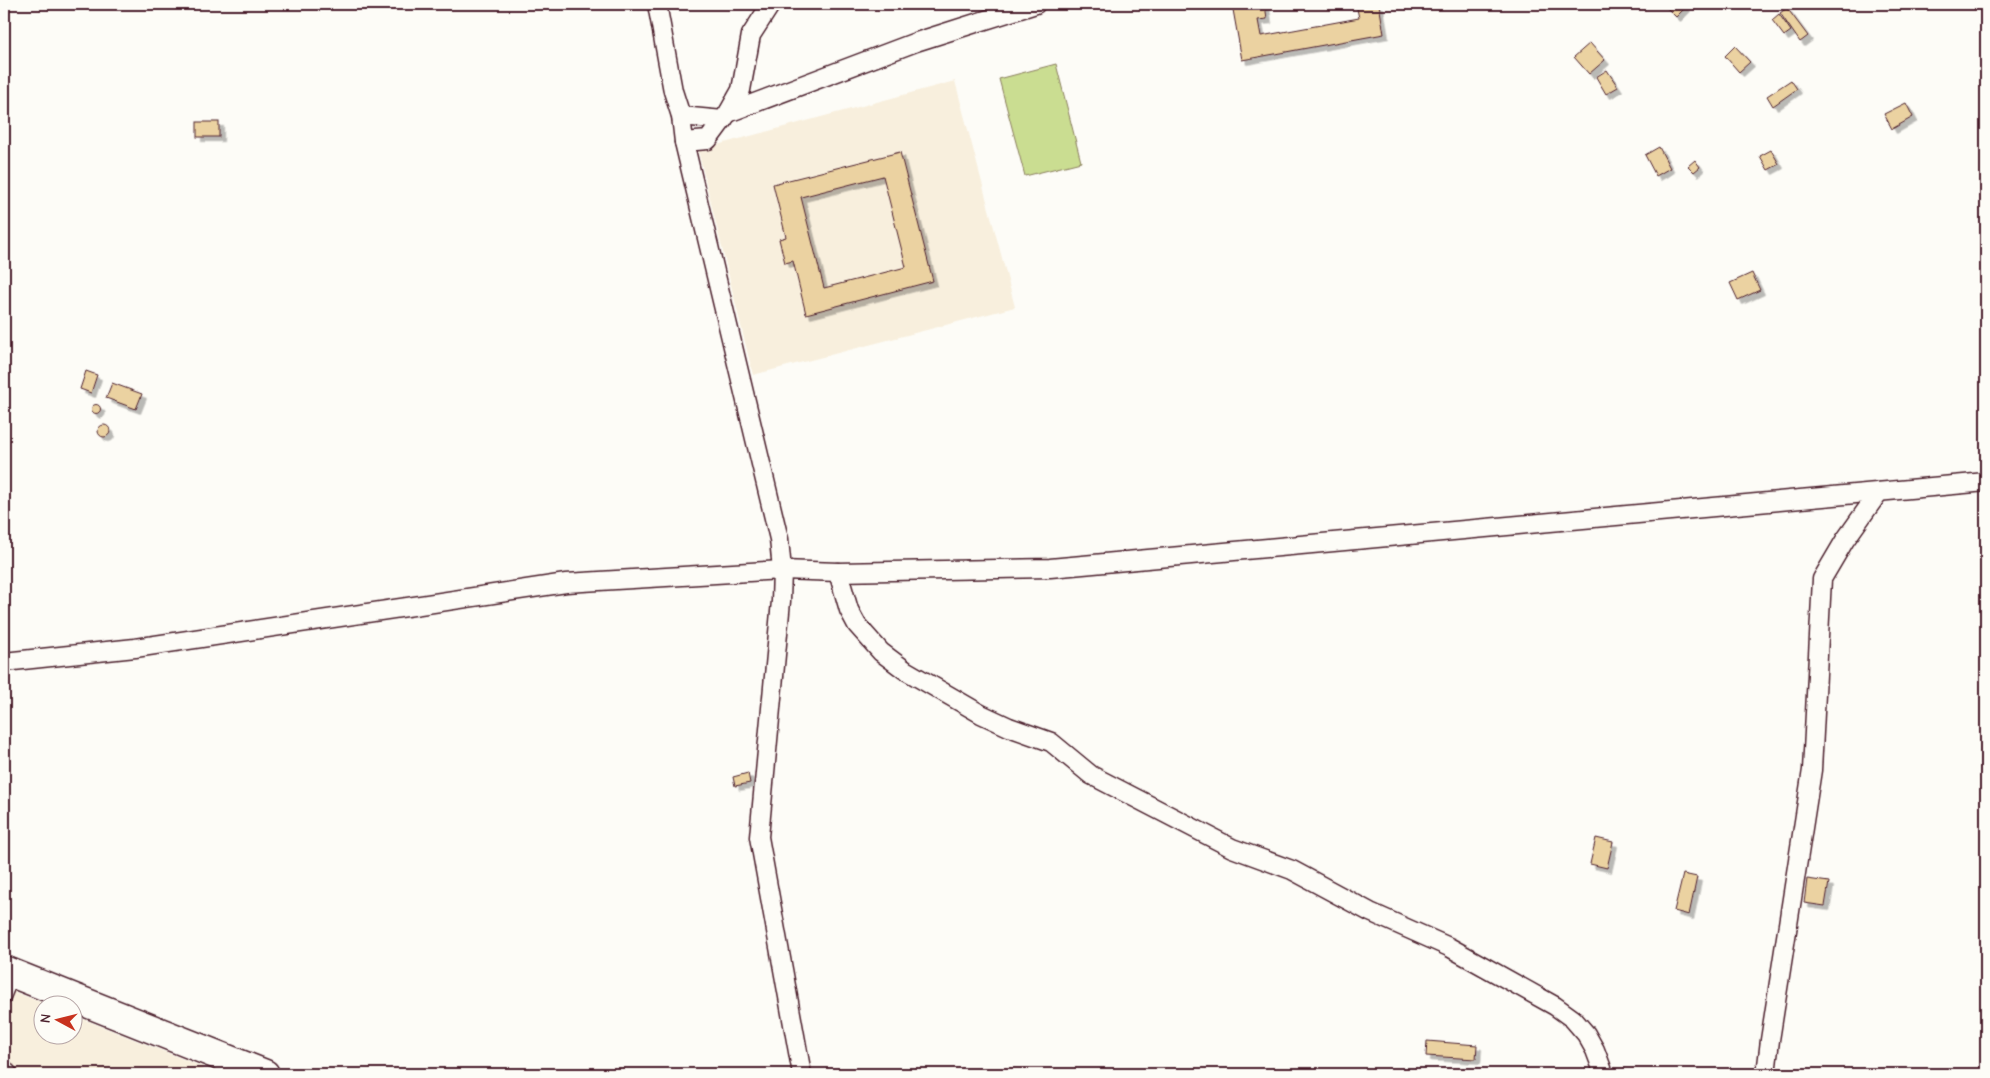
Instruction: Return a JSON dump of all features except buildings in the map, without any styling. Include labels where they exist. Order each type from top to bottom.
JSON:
[{"type":"main road","points":[[9,973],[265,1074]]},
{"type":"street","points":[[657,4],[672,91],[681,116],[684,142],[779,539],[782,570],[781,601],[758,837],[802,1074]]},
{"type":"street","points":[[684,142],[708,140],[726,117],[741,90],[752,35],[771,4]]},
{"type":"street","points":[[681,116],[726,117],[916,42],[1036,4]]},
{"type":"street","points":[[4,662],[135,648],[566,583],[782,570],[838,572],[1050,568],[1986,482]]},
{"type":"street","points":[[1766,1074],[1812,770],[1822,579],[1845,540],[1878,492]]},
{"type":"street","points":[[838,572],[849,610],[857,625],[881,652],[905,670],[995,720],[1051,742],[1091,775],[1232,848],[1292,870],[1370,912],[1449,946],[1508,979],[1573,1019],[1586,1034],[1595,1050],[1604,1074]]},
{"type":"lane","points":[[4,1001],[9,973]]},
{"type":"lane","points":[[4,1063],[14,1074]]},
{"type":"shaded area","points":[[955,81],[1015,307],[753,375],[698,150]]},
{"type":"shaded area","points":[[4,988],[32,999],[32,1046],[82,1046],[82,1019],[203,1067],[200,1074],[4,1074]]},
{"type":"green space","points":[[1056,64],[1081,162],[1025,176],[999,79]]}]
